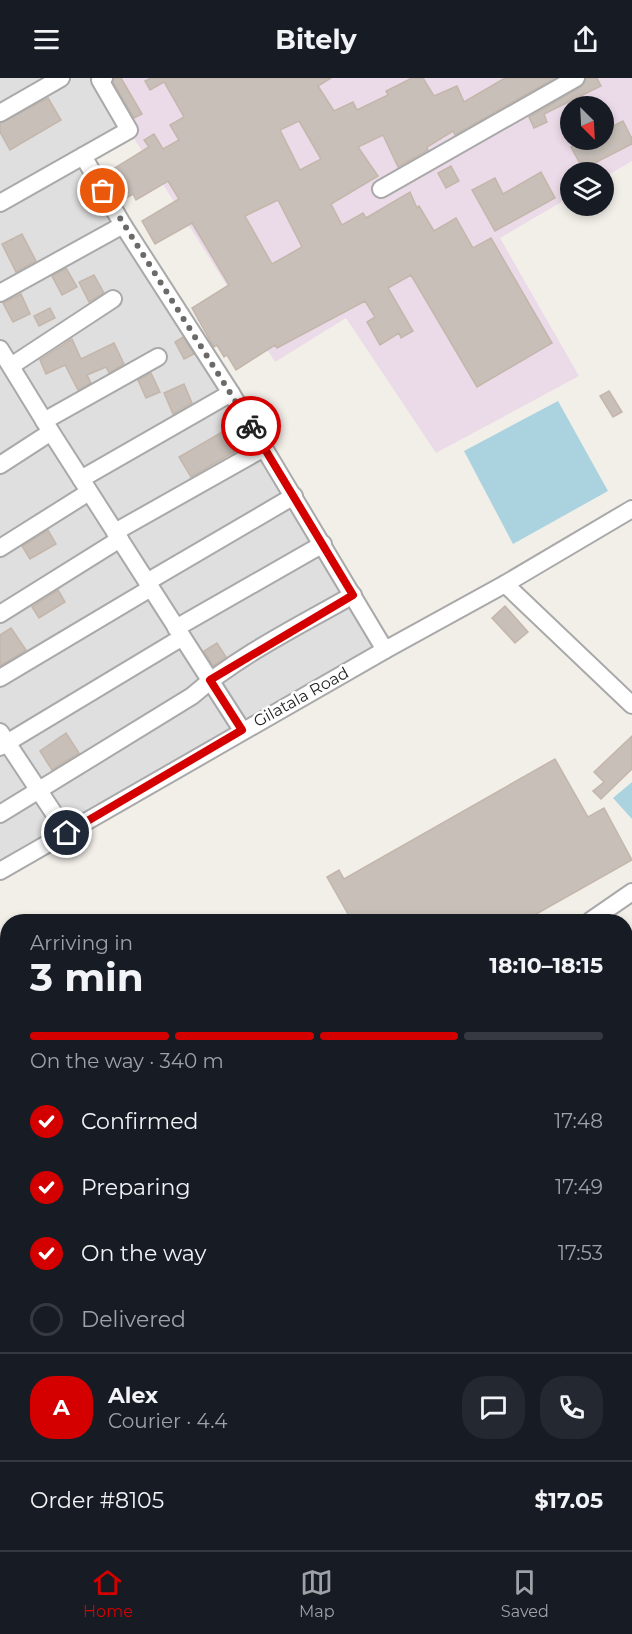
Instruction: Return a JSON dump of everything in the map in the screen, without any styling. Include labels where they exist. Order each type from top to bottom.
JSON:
[{"type":"street","points":[[0,113],[61,78]]},
{"type":"street","points":[[381,189],[576,78]]},
{"type":"street","points":[[0,203],[129,130],[101,79]]},
{"type":"street","points":[[83,156],[123,225],[294,496],[385,650]]},
{"type":"street","points":[[0,293],[123,225]]},
{"type":"street","points":[[10,366],[113,299]]},
{"type":"street","points":[[0,349],[242,730]]},
{"type":"street","points":[[0,465],[48,427],[158,357]]},
{"type":"street","points":[[0,548],[85,485],[231,393]]},
{"type":"street","points":[[0,614],[118,536],[264,448]]},
{"type":"street","points":[[0,678],[294,496]]},
{"type":"street","name":"Gilatala Road","points":[[0,871],[242,730],[505,584],[632,509]]},
{"type":"street","points":[[67,833],[2,741],[323,544]]},
{"type":"street","points":[[505,584],[632,705]]},
{"type":"street","points":[[0,814],[192,696],[210,680],[353,595]]},
{"type":"street","points":[[600,914],[632,892]]},
{"type":"shaded area","points":[[0,78],[96,78],[129,130],[83,156],[385,650],[0,871]]},
{"type":"shaded area","points":[[96,78],[632,78],[632,161],[614,172],[614,162],[560,162],[560,203],[500,238],[579,376],[436,453],[346,318],[275,362]]},
{"type":"water","points":[[558,401],[608,491],[513,544],[464,451]]},
{"type":"water","points":[[632,782],[632,819],[613,798]]},
{"type":"building","points":[[114,78],[121,78],[142,114],[134,118],[113,82]]},
{"type":"building","points":[[151,78],[331,78],[318,86],[334,111],[353,102],[357,110],[388,95],[386,91],[412,78],[423,78],[434,96],[457,86],[464,102],[505,78],[555,78],[455,135],[453,131],[427,147],[428,150],[398,167],[383,135],[358,147],[378,176],[331,204],[342,225],[363,213],[366,218],[410,192],[417,208],[419,206],[434,231],[456,218],[473,248],[491,238],[552,343],[477,387],[411,275],[388,288],[413,331],[401,338],[399,333],[380,345],[367,322],[375,317],[365,301],[277,348],[275,345],[236,370],[227,355],[224,357],[217,345],[214,347],[192,308],[229,285],[192,223],[155,244],[142,221],[179,199],[168,181],[136,200],[133,194],[121,201],[105,174],[149,147],[144,140],[154,134],[163,149],[179,140],[170,125],[184,117],[164,82],[150,90],[145,81]],"holes":[[[299,121],[321,159],[300,170],[280,130]],[[278,200],[302,247],[272,264],[245,216]]]},
{"type":"building","points":[[586,78],[597,78],[601,86],[581,96],[565,96],[581,87]]},
{"type":"building","points":[[48,98],[61,120],[10,150],[0,132],[0,123]]},
{"type":"building","points":[[560,99],[560,106],[544,114],[547,122],[534,128],[529,117]]},
{"type":"building","points":[[623,121],[632,139],[632,144],[597,162],[579,162],[573,150],[614,150],[614,126]]},
{"type":"building","points":[[451,166],[459,181],[446,188],[438,173]]},
{"type":"building","points":[[541,172],[555,198],[495,231],[472,190],[495,178],[503,194]]},
{"type":"building","points":[[22,234],[36,261],[16,272],[2,244]]},
{"type":"building","points":[[66,268],[77,287],[62,295],[52,276]]},
{"type":"building","points":[[94,275],[104,293],[89,302],[79,282]]},
{"type":"building","points":[[21,294],[30,314],[13,322],[3,303]]},
{"type":"building","points":[[50,308],[55,318],[39,326],[34,316]]},
{"type":"building","points":[[183,337],[194,354],[184,359],[175,342]]},
{"type":"building","points":[[72,339],[81,359],[114,343],[124,364],[109,373],[106,367],[87,375],[91,383],[78,390],[65,365],[46,374],[40,360]]},
{"type":"building","points":[[151,373],[160,392],[146,398],[138,380]]},
{"type":"building","points":[[184,384],[192,403],[173,414],[164,393]]},
{"type":"building","points":[[609,391],[622,412],[613,417],[600,396]]},
{"type":"building","points":[[229,428],[241,448],[191,477],[179,457]]},
{"type":"building","points":[[48,530],[56,544],[30,559],[22,546]]},
{"type":"building","points":[[58,590],[65,602],[39,618],[32,607]]},
{"type":"building","points":[[505,606],[528,632],[515,643],[492,618]]},
{"type":"building","points":[[11,628],[26,650],[0,666],[0,635]]},
{"type":"building","points":[[217,643],[226,657],[213,666],[204,651]]},
{"type":"building","points":[[66,733],[79,753],[52,770],[40,751]]},
{"type":"building","points":[[632,736],[632,769],[601,799],[593,791],[604,782],[594,772]]},
{"type":"building","points":[[555,759],[588,817],[604,808],[632,860],[536,914],[348,914],[327,877],[339,870],[344,879]]},
{"type":"way so far","points":[[103,191],[251,426]]},
{"type":"route","points":[[67,833],[242,730],[210,680],[353,595],[251,426]]}]
